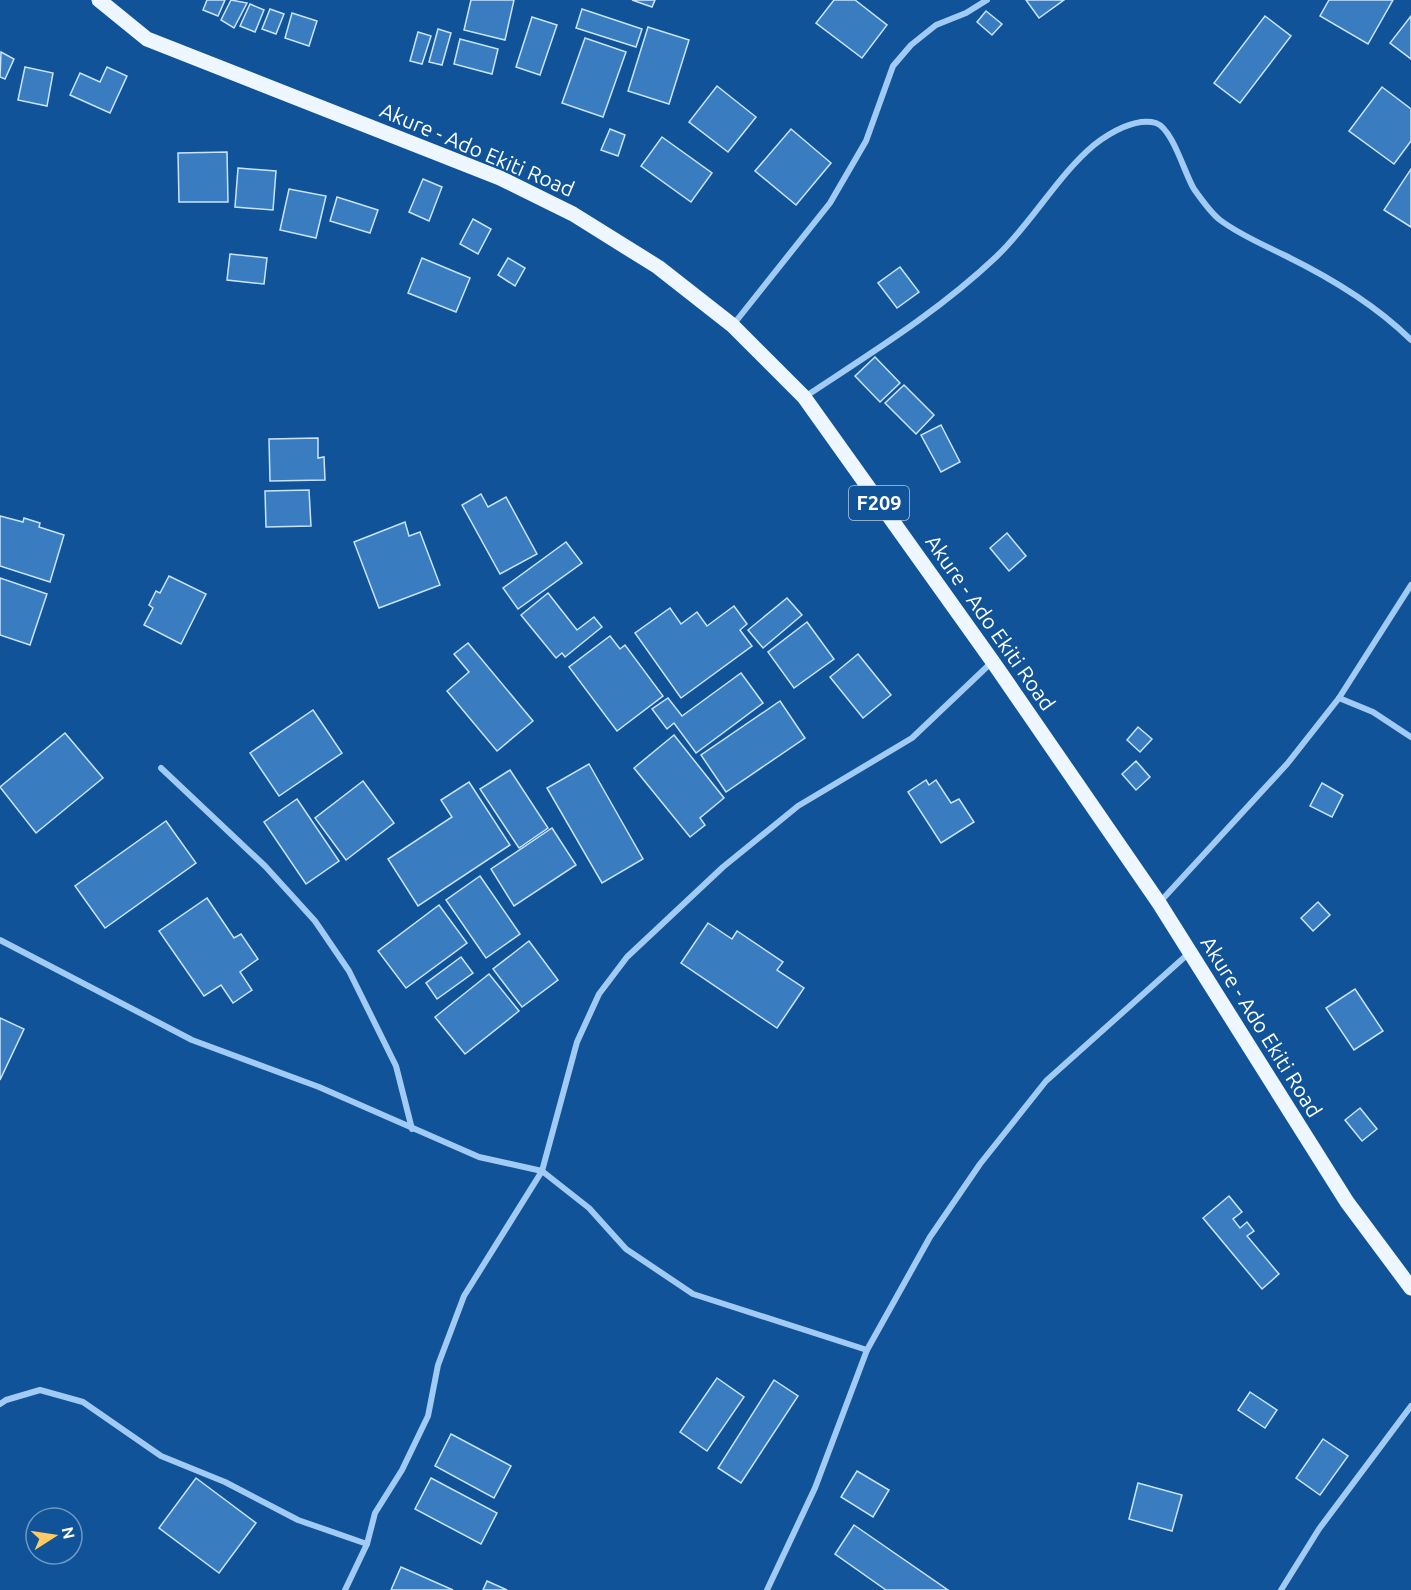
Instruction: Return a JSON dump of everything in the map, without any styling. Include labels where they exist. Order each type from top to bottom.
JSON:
[{"type":"main road","name":"Akure - Ado Ekiti Road","points":[[99,0],[147,39],[500,178],[573,214],[658,267],[732,326],[804,397],[993,662],[1159,903],[1347,1202],[1411,1288]]},
{"type":"street","points":[[732,326],[830,202],[866,141],[893,66],[911,45],[936,25],[966,14],[987,0]]},
{"type":"street","points":[[804,397],[927,316],[995,258],[1025,228],[1093,146],[1116,130],[1137,123],[1155,123],[1162,126],[1179,154],[1194,188],[1218,219],[1248,239],[1285,255],[1387,316],[1411,340]]},
{"type":"street","points":[[1159,903],[1287,764],[1339,698],[1411,585]]},
{"type":"street","points":[[345,1590],[367,1544],[375,1513],[402,1470],[428,1416],[438,1365],[464,1296],[542,1171],[577,1042],[599,994],[627,957],[723,867],[789,814],[912,738],[993,662]]},
{"type":"street","points":[[1339,698],[1373,712],[1411,737]]},
{"type":"street","points":[[161,768],[266,866],[315,921],[349,971],[396,1066],[412,1129]]},
{"type":"street","points":[[0,940],[192,1040],[319,1087],[479,1157],[542,1171],[590,1208],[626,1250],[693,1294],[867,1350]]},
{"type":"street","points":[[767,1590],[815,1488],[867,1350],[930,1237],[980,1164],[1046,1081],[1189,953]]},
{"type":"street","points":[[0,1404],[40,1390],[83,1402],[161,1456],[225,1482],[298,1520],[367,1544]]},
{"type":"street","points":[[1281,1590],[1319,1529],[1411,1406]]},
{"type":"building","points":[[207,0],[225,0],[218,16],[203,10]]},
{"type":"building","points":[[231,0],[247,3],[234,28],[221,20]]},
{"type":"building","points":[[471,0],[514,0],[505,40],[464,30]]},
{"type":"building","points":[[632,0],[655,0],[652,7]]},
{"type":"building","points":[[834,0],[855,0],[887,25],[862,58],[816,23]]},
{"type":"building","points":[[1026,0],[1064,0],[1039,18]]},
{"type":"building","points":[[1329,0],[1393,0],[1368,44],[1320,16]]},
{"type":"building","points":[[250,4],[264,10],[255,32],[240,26]]},
{"type":"building","points":[[270,9],[284,14],[276,34],[262,29]]},
{"type":"building","points":[[582,9],[642,29],[636,47],[576,28]]},
{"type":"building","points":[[986,11],[1002,24],[992,35],[977,22]]},
{"type":"building","points":[[292,13],[317,21],[309,46],[285,38]]},
{"type":"building","points":[[1265,16],[1291,36],[1240,103],[1214,83]]},
{"type":"building","points":[[1411,16],[1411,59],[1390,43]]},
{"type":"building","points":[[532,17],[557,25],[540,75],[516,67]]},
{"type":"building","points":[[648,27],[689,40],[669,104],[628,91]]},
{"type":"building","points":[[438,29],[451,33],[442,65],[429,62]]},
{"type":"building","points":[[418,32],[431,36],[422,64],[410,61]]},
{"type":"building","points":[[585,38],[626,52],[603,117],[562,103]]},
{"type":"building","points":[[460,39],[498,49],[492,74],[454,64]]},
{"type":"building","points":[[1,52],[14,59],[5,79],[0,77]]},
{"type":"building","points":[[25,67],[53,73],[47,106],[18,100]]},
{"type":"building","points":[[107,67],[127,76],[110,113],[70,95],[80,73],[100,82]]},
{"type":"building","points":[[717,86],[756,117],[728,152],[689,122]]},
{"type":"building","points":[[1382,87],[1411,109],[1411,141],[1394,164],[1349,131]]},
{"type":"building","points":[[610,129],[625,135],[618,156],[601,150]]},
{"type":"building","points":[[791,129],[831,163],[796,205],[755,171]]},
{"type":"building","points":[[662,137],[712,173],[691,202],[641,166]]},
{"type":"building","points":[[227,152],[228,202],[179,202],[178,153]]},
{"type":"building","points":[[238,168],[276,171],[273,210],[235,207]]},
{"type":"building","points":[[1411,169],[1411,227],[1384,210]]},
{"type":"building","points":[[423,179],[442,187],[429,221],[409,212]]},
{"type":"building","points":[[289,189],[326,196],[316,238],[280,230]]},
{"type":"building","points":[[337,197],[378,210],[370,233],[330,221]]},
{"type":"building","points":[[473,219],[491,229],[478,254],[460,244]]},
{"type":"building","points":[[230,254],[267,258],[264,284],[227,280]]},
{"type":"building","points":[[422,258],[470,278],[456,312],[408,293]]},
{"type":"building","points":[[508,258],[525,268],[515,286],[498,275]]},
{"type":"building","points":[[900,267],[919,292],[897,308],[878,283]]},
{"type":"building","points":[[875,357],[900,383],[880,402],[855,376]]},
{"type":"building","points":[[904,385],[934,415],[916,434],[885,403]]},
{"type":"building","points":[[941,425],[960,462],[941,472],[921,435]]},
{"type":"building","points":[[318,438],[318,458],[324,457],[325,480],[270,481],[269,439]]},
{"type":"building","points":[[309,490],[311,526],[266,527],[265,491]]},
{"type":"building","points":[[481,494],[488,507],[506,497],[537,554],[500,574],[462,505]]},
{"type":"building","points":[[0,516],[23,522],[24,518],[40,523],[39,527],[64,535],[50,582],[0,566]]},
{"type":"building","points":[[405,522],[409,536],[420,532],[440,585],[379,608],[354,542]]},
{"type":"building","points":[[1007,533],[1026,556],[1009,571],[990,548]]},
{"type":"building","points":[[566,542],[582,563],[518,609],[503,588]]},
{"type":"building","points":[[169,576],[206,594],[181,644],[144,625],[153,608],[149,605],[156,591],[160,593]]},
{"type":"building","points":[[0,578],[47,594],[30,645],[0,635]]},
{"type":"building","points":[[548,593],[577,630],[594,617],[602,627],[565,657],[562,653],[556,658],[521,615]]},
{"type":"building","points":[[787,598],[802,615],[763,648],[748,630]]},
{"type":"building","points":[[734,606],[747,624],[740,630],[752,646],[681,698],[635,633],[670,608],[681,624],[697,612],[707,626]]},
{"type":"building","points":[[807,622],[834,659],[794,688],[768,652]]},
{"type":"building","points":[[610,636],[620,649],[625,645],[663,696],[617,731],[569,667]]},
{"type":"building","points":[[468,643],[533,721],[497,751],[447,691],[469,672],[454,654]]},
{"type":"building","points":[[858,654],[891,695],[863,718],[830,677]]},
{"type":"building","points":[[741,673],[763,703],[696,753],[674,723],[667,729],[652,709],[668,698],[682,716]]},
{"type":"building","points":[[780,701],[805,738],[726,792],[701,755]]},
{"type":"building","points":[[313,710],[342,753],[279,796],[250,753]]},
{"type":"building","points":[[1138,727],[1152,739],[1140,752],[1127,740]]},
{"type":"building","points":[[65,733],[103,778],[36,833],[0,787]]},
{"type":"building","points":[[674,735],[724,798],[700,818],[705,825],[690,837],[634,768]]},
{"type":"building","points":[[1136,761],[1150,777],[1136,790],[1122,774]]},
{"type":"building","points":[[589,764],[643,859],[602,883],[547,788]]},
{"type":"building","points":[[510,770],[548,828],[519,848],[480,789]]},
{"type":"building","points":[[926,780],[929,785],[936,780],[951,803],[959,799],[974,822],[941,843],[908,792]]},
{"type":"building","points":[[363,781],[394,823],[346,860],[315,818]]},
{"type":"building","points":[[469,782],[510,845],[418,906],[388,859],[452,817],[441,800]]},
{"type":"building","points":[[1322,783],[1343,795],[1332,817],[1310,806]]},
{"type":"building","points":[[297,799],[339,861],[306,884],[264,822]]},
{"type":"building","points":[[166,821],[196,863],[105,928],[75,886]]},
{"type":"building","points":[[552,828],[576,865],[514,906],[491,869]]},
{"type":"building","points":[[480,876],[520,934],[486,958],[446,900]]},
{"type":"building","points":[[207,898],[234,938],[241,934],[258,959],[240,972],[252,990],[233,1003],[221,985],[204,996],[159,931]]},
{"type":"building","points":[[1318,902],[1330,915],[1313,931],[1301,918]]},
{"type":"building","points":[[439,905],[467,943],[406,988],[378,951]]},
{"type":"building","points":[[708,923],[732,939],[737,931],[783,962],[777,970],[804,988],[777,1028],[681,963]]},
{"type":"building","points":[[529,941],[558,980],[522,1007],[493,969]]},
{"type":"building","points":[[461,957],[473,973],[437,999],[426,983]]},
{"type":"building","points":[[489,974],[519,1011],[465,1054],[435,1017]]},
{"type":"building","points":[[1355,989],[1383,1031],[1354,1050],[1326,1008]]},
{"type":"building","points":[[0,1018],[24,1029],[0,1080]]},
{"type":"building","points":[[1360,1108],[1377,1129],[1362,1141],[1345,1120]]},
{"type":"building","points":[[1229,1196],[1242,1212],[1233,1219],[1240,1228],[1247,1222],[1254,1231],[1247,1236],[1279,1274],[1262,1289],[1203,1218]]},
{"type":"building","points":[[717,1378],[744,1397],[707,1451],[680,1432]]},
{"type":"building","points":[[774,1380],[798,1396],[741,1483],[718,1468]]},
{"type":"building","points":[[1250,1392],[1277,1410],[1265,1428],[1238,1410]]},
{"type":"building","points":[[451,1434],[511,1466],[494,1498],[435,1466]]},
{"type":"building","points":[[1323,1439],[1348,1456],[1320,1495],[1296,1478]]},
{"type":"building","points":[[857,1471],[889,1490],[873,1517],[841,1497]]},
{"type":"building","points":[[196,1478],[256,1523],[219,1573],[159,1528]]},
{"type":"building","points":[[431,1478],[497,1513],[481,1544],[415,1509]]},
{"type":"building","points":[[1138,1483],[1182,1495],[1172,1531],[1129,1519]]},
{"type":"building","points":[[854,1525],[948,1590],[886,1590],[835,1554]]},
{"type":"building","points":[[401,1567],[453,1590],[391,1590]]},
{"type":"building","points":[[487,1581],[507,1590],[483,1590]]}]
